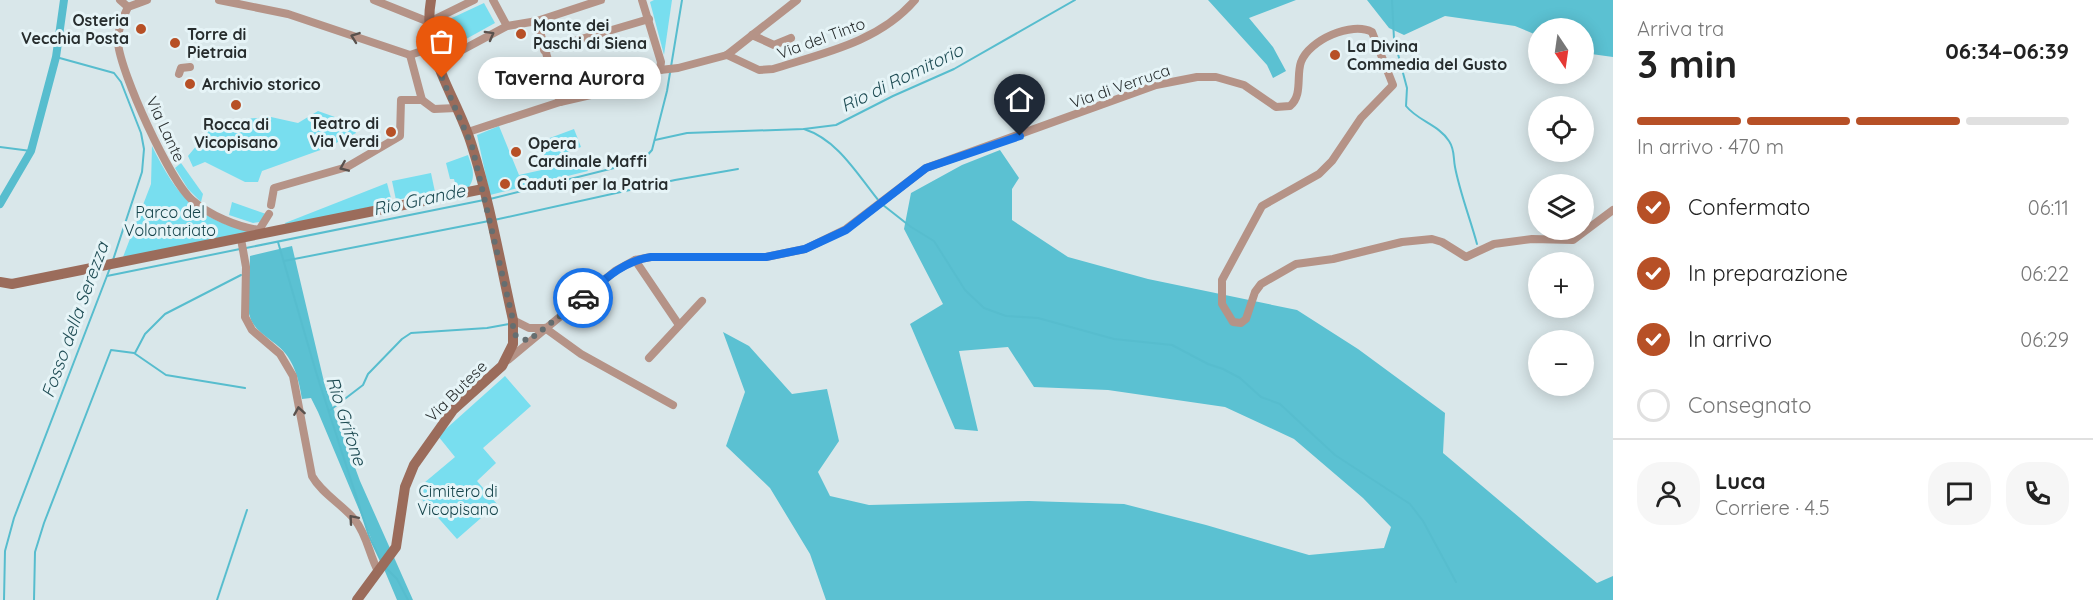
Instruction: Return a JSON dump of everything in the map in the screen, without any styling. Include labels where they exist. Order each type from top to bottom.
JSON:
[{"type":"street","points":[[120,0],[128,8],[147,0]]},
{"type":"street","points":[[219,0],[248,2],[410,55],[431,48]]},
{"type":"street","points":[[374,0],[429,22],[474,0]]},
{"type":"street","name":"Via Butese","points":[[357,600],[398,544],[405,487],[417,459],[453,410],[502,366],[510,354],[513,334],[513,320],[468,132],[436,64],[431,48],[429,22],[431,0]]},
{"type":"street","points":[[493,0],[507,26]]},
{"type":"street","points":[[436,64],[507,26],[537,21],[601,0]]},
{"type":"street","points":[[642,0],[662,69]]},
{"type":"street","points":[[468,132],[560,102],[608,91],[662,69],[676,69],[727,55],[797,0]]},
{"type":"street","name":"Via del Tinto","points":[[727,55],[759,70],[773,69],[869,37],[903,14],[915,0]]},
{"type":"street","name":"Via Lante","points":[[128,8],[118,42],[123,64],[171,172],[185,193],[204,209],[260,233]]},
{"type":"street","points":[[544,50],[649,19]]},
{"type":"street","points":[[537,21],[560,102]]},
{"type":"street","name":"Via di Verruca","points":[[502,366],[528,341],[615,271],[635,260],[662,257],[766,257],[795,252],[838,234],[926,168],[1020,136],[1138,91],[1176,80],[1197,77],[1226,79],[1244,86],[1276,107],[1290,105],[1296,97],[1300,63],[1304,56],[1338,32],[1359,27],[1372,32],[1393,85],[1361,118],[1332,161],[1319,174],[1262,207],[1222,280],[1222,304],[1233,322],[1242,323],[1246,319],[1256,292],[1262,284],[1296,264],[1420,240],[1442,242],[1466,257],[1494,244],[1532,239],[1573,240],[1613,210]]},
{"type":"street","points":[[752,35],[774,45],[791,38]]},
{"type":"street","points":[[410,55],[422,100]]},
{"type":"street","points":[[179,74],[181,68],[190,67]]},
{"type":"street","points":[[271,205],[274,188],[347,167],[400,136],[401,100],[422,100],[434,109],[456,108]]},
{"type":"street","points":[[0,282],[12,284],[126,261],[242,243],[260,233],[487,207]]},
{"type":"street","points":[[260,233],[268,214]]},
{"type":"street","points":[[242,243],[245,257],[245,317],[252,330],[280,354],[293,376],[312,476],[320,488],[359,525],[378,571]]},
{"type":"street","points":[[635,260],[679,325]]},
{"type":"street","points":[[649,358],[702,301]]},
{"type":"street","points":[[513,320],[529,328]]},
{"type":"street","points":[[513,334],[529,328],[545,328],[581,354],[673,405]]},
{"type":"street","points":[[513,334],[528,341]]},
{"type":"green space","points":[[672,0],[664,55],[650,2]]},
{"type":"green space","points":[[484,3],[495,23],[448,49],[439,24]]},
{"type":"green space","points":[[318,111],[349,122],[356,133],[326,148],[262,171],[258,182],[245,182],[205,162],[193,167],[188,156],[217,121],[271,117],[298,123]]},
{"type":"green space","points":[[499,126],[519,175],[582,161],[588,171],[490,195],[477,135]]},
{"type":"green space","points":[[574,129],[581,147],[546,160],[539,142]]},
{"type":"green space","name":"Parco del Volontariato","points":[[152,146],[170,179],[191,204],[218,221],[255,233],[123,257],[151,184]]},
{"type":"green space","points":[[468,155],[473,172],[471,184],[468,188],[457,191],[454,179],[450,179],[446,163]]},
{"type":"green space","points":[[181,163],[203,194],[201,202],[188,189],[175,168]]},
{"type":"green space","points":[[431,173],[435,192],[396,200],[392,181]]},
{"type":"green space","points":[[387,183],[392,202],[286,226],[285,223]]},
{"type":"green space","points":[[232,202],[266,214],[260,222],[253,223],[229,215]]},
{"type":"green space","name":"Cimitero di Vicopisano","points":[[505,376],[531,406],[483,448],[496,463],[477,481],[497,504],[457,539],[417,494],[418,488],[455,457],[438,436]]},
{"type":"shaded area","points":[[1208,0],[1296,0],[1249,18],[1273,47],[1286,71],[1273,78],[1267,65]]},
{"type":"shaded area","points":[[1367,0],[1613,0],[1613,57],[1594,54],[1594,18],[1528,18],[1528,31],[1515,26],[1445,16],[1404,35],[1389,28]]},
{"type":"shaded area","points":[[1000,150],[1019,178],[1012,189],[1012,220],[1068,257],[1148,279],[1297,310],[1358,349],[1445,413],[1443,453],[1597,583],[1613,576],[1613,600],[826,600],[810,554],[770,488],[726,446],[745,392],[723,332],[749,346],[792,394],[827,389],[839,441],[818,472],[830,496],[869,505],[1029,501],[1124,504],[1309,555],[1384,548],[1391,527],[1363,498],[1294,439],[1225,407],[1108,390],[1034,387],[1008,347],[959,351],[978,431],[955,429],[910,324],[943,304],[904,229],[911,193],[962,165]]},
{"type":"shaded area","points":[[292,246],[325,386],[360,481],[413,600],[397,600],[318,412],[311,398],[302,399],[292,363],[284,351],[260,331],[251,320],[248,297],[250,256]]},
{"type":"waterway","points":[[0,204],[31,151],[56,57],[64,0]]},
{"type":"waterway","name":"Rio Grande","points":[[490,199],[644,159],[652,150],[667,91],[682,0]]},
{"type":"waterway","name":"Rio di Romitorio","points":[[655,140],[687,133],[804,129],[836,125],[954,69],[1075,0]]},
{"type":"waterway","points":[[1392,0],[1394,39],[1407,88],[1406,106],[1416,116],[1440,131],[1451,144],[1455,167],[1477,244]]},
{"type":"waterway","name":"Fosso della Serezza","points":[[56,57],[114,73],[121,82],[141,133],[144,149],[142,172],[113,260]]},
{"type":"waterway","points":[[804,129],[816,134],[837,149],[879,201]]},
{"type":"waterway","points":[[0,147],[31,151]]},
{"type":"waterway","points":[[494,220],[675,180],[738,169]]},
{"type":"waterway","name":"Rio Grande","points":[[246,248],[484,200]]},
{"type":"waterway","points":[[883,205],[911,227],[934,241],[965,290],[984,308],[1006,316],[1038,318],[1114,339],[1172,345],[1240,378],[1261,397],[1280,404],[1335,455],[1410,504],[1423,521],[1456,582]]},
{"type":"waterway","points":[[284,261],[489,221]]},
{"type":"waterway","name":"Rio Grifone","points":[[278,242],[316,372],[369,536],[381,561]]},
{"type":"waterway","name":"Rio Grande","points":[[107,276],[240,249]]},
{"type":"waterway","name":"Fosso della Serezza","points":[[4,600],[5,551],[14,518],[110,268]]},
{"type":"waterway","points":[[135,353],[145,334],[165,314],[241,275]]},
{"type":"waterway","points":[[329,411],[363,385],[368,374],[402,339],[411,333],[487,328],[509,324]]},
{"type":"waterway","points":[[34,600],[35,552],[111,350],[134,353],[166,375],[245,388]]},
{"type":"waterway","points":[[217,600],[247,510]]},
{"type":"waterway","name":"Rio Grifone","points":[[386,568],[397,579],[408,600]]},
{"type":"way so far","points":[[442,78],[464,122],[475,155],[513,320],[513,334],[519,339],[528,341],[583,298]]},
{"type":"place","name":"Osteria Vecchia Posta","points":[[141,29]]},
{"type":"place","name":"Monte dei Paschi di Siena","points":[[521,34]]},
{"type":"place","name":"Torre di Pietraia","points":[[175,43]]},
{"type":"place","name":"La Divina Commedia del Gusto","points":[[1335,55]]},
{"type":"place","name":"Taverna Aurora","points":[[442,78]]},
{"type":"place","name":"Archivio storico","points":[[190,84]]},
{"type":"place","name":"Rocca di Vicopisano","points":[[236,105]]},
{"type":"place","name":"Teatro di Via Verdi","points":[[391,132]]},
{"type":"place","name":"Opera Cardinale Maffi","points":[[516,152]]},
{"type":"place","name":"Caduti per la Patria","points":[[505,184]]},
{"type":"route","points":[[583,298],[615,271],[635,260],[651,257],[766,257],[805,249],[846,230],[926,168],[1020,136]]}]
